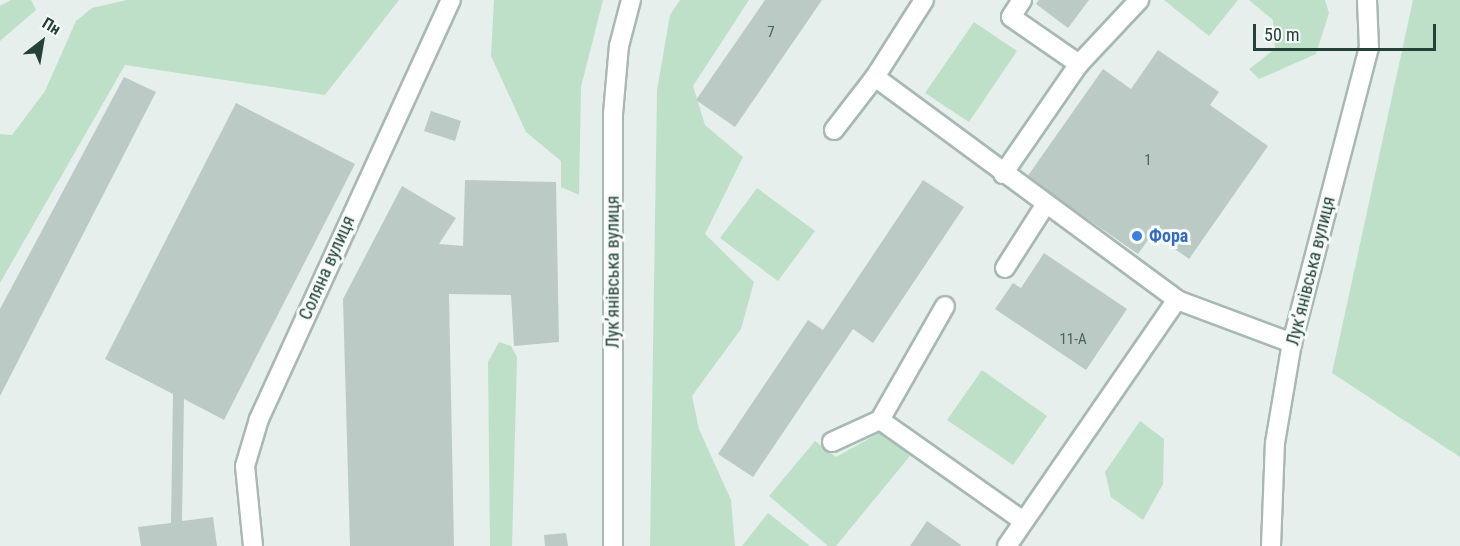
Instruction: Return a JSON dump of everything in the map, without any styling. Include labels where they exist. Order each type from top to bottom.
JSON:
[{"type":"street","name":"Соляна вулиця","points":[[253,546],[245,466],[259,419],[451,0]]},
{"type":"street","name":"Лукʼянівська вулиця","points":[[613,546],[613,114],[619,46],[632,0]]},
{"type":"street","points":[[834,130],[875,77],[924,0]]},
{"type":"street","points":[[1022,0],[1011,17],[1078,64]]},
{"type":"street","points":[[1004,174],[1078,64],[1139,0]]},
{"type":"street","name":"Лукʼянівська вулиця","points":[[1271,546],[1275,443],[1292,343],[1369,48],[1367,0]]},
{"type":"street","points":[[875,77],[1177,300],[1292,343]]},
{"type":"street","points":[[1005,268],[1046,204]]},
{"type":"street","points":[[1006,546],[1177,300]]},
{"type":"street","points":[[832,442],[880,420],[945,306]]},
{"type":"street","points":[[880,420],[1023,521]]},
{"type":"green space","points":[[11,0],[31,0],[36,10],[0,41],[0,6]]},
{"type":"green space","points":[[127,0],[399,0],[325,95],[125,65],[0,283],[0,134],[12,135],[45,91],[76,21],[92,8]]},
{"type":"green space","points":[[494,0],[603,0],[581,87],[579,195],[561,187],[561,161],[526,132],[491,56]]},
{"type":"green space","points":[[680,0],[749,0],[693,86],[705,125],[743,157],[705,234],[754,282],[741,329],[692,396],[699,429],[731,500],[735,546],[650,546],[657,90],[670,15]]},
{"type":"green space","points":[[1164,0],[1238,0],[1209,36]]},
{"type":"green space","points":[[1249,0],[1325,0],[1329,13],[1316,54],[1259,79],[1249,69],[1275,49],[1273,20]]},
{"type":"green space","points":[[1413,0],[1460,0],[1460,457],[1332,373]]},
{"type":"green space","points":[[974,22],[1017,51],[969,122],[925,93]]},
{"type":"green space","points":[[757,188],[815,231],[778,281],[720,238]]},
{"type":"green space","points":[[499,342],[511,346],[517,357],[512,546],[490,546],[488,362]]},
{"type":"green space","points":[[982,370],[1047,416],[1013,465],[947,420]]},
{"type":"green space","points":[[1140,421],[1164,439],[1163,484],[1143,520],[1111,497],[1105,472]]},
{"type":"green space","points":[[881,432],[910,456],[836,546],[828,546],[769,496],[815,441],[836,457]]},
{"type":"green space","points":[[768,513],[810,546],[742,546]]},
{"type":"building","points":[[765,0],[822,0],[735,127],[696,100]]},
{"type":"building","points":[[1039,0],[1089,0],[1068,28],[1036,4]]},
{"type":"building","points":[[1158,50],[1219,92],[1210,105],[1268,146],[1189,259],[1153,233],[1138,254],[1027,177],[1103,69],[1131,89]]},
{"type":"building","points":[[124,77],[156,92],[0,396],[0,309]]},
{"type":"building","points":[[236,103],[355,164],[224,420],[184,399],[182,521],[213,517],[217,546],[141,546],[138,527],[171,523],[173,394],[105,359]]},
{"type":"building","points":[[431,111],[461,121],[455,141],[424,131]]},
{"type":"building","points":[[465,180],[556,182],[559,342],[514,346],[511,295],[449,294],[454,546],[350,546],[343,299],[402,186],[456,218],[439,244],[463,246]]},
{"type":"building","points":[[923,180],[964,207],[873,343],[853,329],[753,477],[718,454],[808,320],[823,330]]},
{"type":"building","points":[[1044,253],[1127,309],[1086,370],[995,309],[1013,283],[1021,288]]},
{"type":"building","points":[[927,521],[961,545],[910,546]]},
{"type":"building","points":[[566,533],[568,546],[545,546],[544,535]]},
{"type":"place","name":"Фора","points":[[1137,236]]}]
